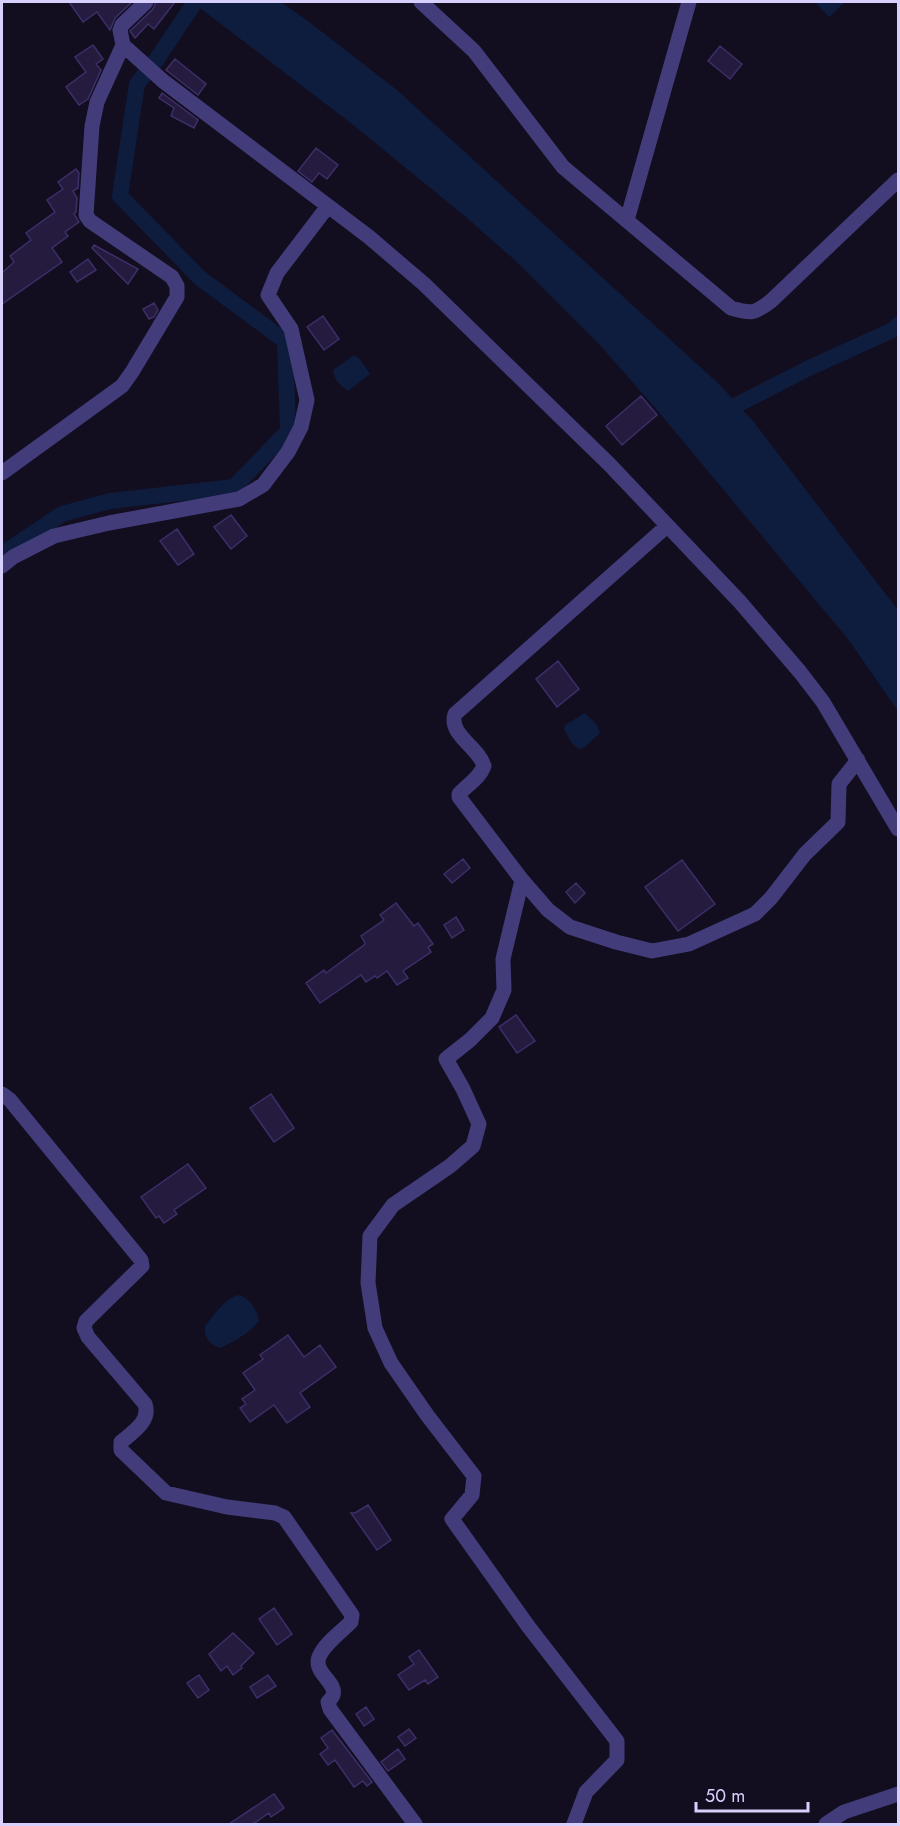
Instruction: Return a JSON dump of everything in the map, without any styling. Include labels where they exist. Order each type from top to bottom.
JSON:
[{"type":"street","points":[[145,2],[122,25],[120,30],[128,50],[163,81],[328,206],[424,284],[609,464],[740,602],[800,672],[822,702],[898,829]]},
{"type":"street","points":[[421,2],[474,51],[563,167],[731,308],[756,312],[771,301],[898,180]]},
{"type":"street","points":[[627,220],[689,2]]},
{"type":"street","points":[[2,473],[122,386],[177,297],[177,286],[172,277],[93,223],[86,215],[94,112],[97,102],[128,50]]},
{"type":"street","points":[[2,566],[13,557],[54,536],[109,523],[239,499],[263,485],[292,444],[301,426],[307,400],[291,329],[268,295],[277,273],[328,206]]},
{"type":"street","points":[[667,526],[455,714],[452,721],[454,728],[478,754],[484,766],[481,775],[462,790],[459,797],[522,880],[548,910],[570,927],[652,951],[689,944],[754,914],[771,898],[805,854],[838,822],[839,784],[858,760]]},
{"type":"street","points":[[522,880],[503,959],[504,990],[492,1018],[446,1059],[464,1089],[479,1124],[473,1146],[450,1166],[393,1206],[370,1236],[368,1283],[375,1328],[391,1363],[474,1476],[472,1495],[452,1519],[528,1626],[617,1741],[617,1760],[586,1792],[574,1824]]},
{"type":"street","points":[[2,1095],[10,1100],[141,1260],[142,1266],[86,1321],[84,1328],[88,1337],[145,1404],[148,1412],[146,1418],[121,1442],[121,1450],[166,1493],[227,1507],[284,1516],[352,1616],[351,1622],[322,1651],[318,1659],[318,1668],[333,1690],[333,1696],[328,1701],[330,1709],[415,1824]]},
{"type":"street","points":[[826,1824],[844,1812],[898,1794]]},
{"type":"water","points":[[192,2],[281,2],[308,21],[397,90],[720,385],[753,421],[898,610],[898,711],[848,639],[599,344],[519,264],[467,218],[352,124]]},
{"type":"water","points":[[815,2],[845,2],[829,17]]},
{"type":"water","points":[[354,355],[360,359],[370,374],[348,391],[338,382],[333,370]]},
{"type":"water","points":[[585,713],[597,725],[600,733],[585,747],[578,749],[564,729],[565,725]]},
{"type":"water","points":[[238,1295],[252,1305],[259,1321],[241,1337],[220,1348],[216,1347],[206,1337],[205,1326],[224,1304]]},
{"type":"building","points":[[69,2],[132,2],[115,18],[110,30],[97,12],[83,22]]},
{"type":"building","points":[[156,2],[175,2],[154,29],[148,24],[135,38],[130,31],[153,9]]},
{"type":"building","points":[[93,45],[103,59],[96,64],[101,70],[88,99],[79,105],[66,87],[86,72],[75,57]]},
{"type":"building","points":[[720,46],[742,64],[730,79],[708,61]]},
{"type":"building","points":[[175,59],[206,84],[198,95],[166,70]]},
{"type":"building","points":[[162,93],[198,120],[194,128],[171,116],[174,108],[159,98]]},
{"type":"building","points":[[316,148],[338,165],[327,179],[319,173],[312,182],[298,171]]},
{"type":"building","points":[[76,169],[79,173],[78,188],[73,191],[77,198],[74,214],[79,222],[65,232],[68,236],[52,248],[62,262],[2,304],[2,273],[14,262],[10,256],[31,240],[26,233],[55,212],[47,200],[63,189],[58,182]]},
{"type":"building","points":[[94,245],[138,269],[128,284],[92,248]]},
{"type":"building","points":[[88,259],[96,270],[77,282],[70,272]]},
{"type":"building","points":[[154,303],[158,310],[154,317],[149,319],[143,309]]},
{"type":"building","points":[[323,316],[339,339],[324,350],[307,327]]},
{"type":"building","points":[[641,396],[657,415],[622,445],[606,426]]},
{"type":"building","points":[[231,515],[247,536],[231,549],[214,527]]},
{"type":"building","points":[[177,529],[194,554],[178,565],[160,541]]},
{"type":"building","points":[[558,661],[579,689],[557,707],[536,679]]},
{"type":"building","points":[[463,859],[470,868],[452,883],[444,874]]},
{"type":"building","points":[[682,860],[715,904],[678,931],[645,887]]},
{"type":"building","points":[[576,883],[585,893],[575,903],[566,892]]},
{"type":"building","points":[[396,903],[414,926],[418,923],[433,944],[428,947],[431,952],[403,971],[408,978],[397,985],[387,971],[366,982],[361,975],[320,1003],[306,983],[324,970],[326,973],[364,945],[361,936],[384,920],[380,915]]},
{"type":"building","points":[[456,917],[464,930],[452,938],[444,925]]},
{"type":"building","points":[[516,1015],[535,1041],[517,1053],[499,1027]]},
{"type":"building","points":[[271,1094],[294,1128],[274,1142],[250,1108]]},
{"type":"building","points":[[188,1164],[206,1188],[174,1210],[177,1214],[164,1223],[159,1216],[156,1218],[141,1197]]},
{"type":"building","points":[[288,1335],[304,1357],[320,1345],[336,1367],[300,1393],[310,1407],[287,1423],[274,1405],[250,1422],[240,1408],[246,1404],[242,1399],[255,1390],[243,1373],[263,1359],[260,1355]]},
{"type":"building","points":[[368,1505],[391,1540],[377,1550],[351,1513]]},
{"type":"building","points":[[274,1608],[292,1634],[277,1645],[259,1619]]},
{"type":"building","points":[[233,1633],[254,1653],[233,1675],[227,1666],[221,1671],[209,1654]]},
{"type":"building","points":[[419,1650],[438,1677],[428,1684],[425,1680],[409,1690],[398,1675],[414,1664],[409,1657]]},
{"type":"building","points":[[199,1675],[209,1690],[198,1698],[187,1683]]},
{"type":"building","points":[[268,1675],[276,1686],[257,1698],[250,1687]]},
{"type":"building","points":[[366,1707],[374,1719],[364,1726],[356,1714]]},
{"type":"building","points":[[409,1729],[416,1738],[405,1746],[398,1737]]},
{"type":"building","points":[[332,1730],[372,1782],[367,1786],[363,1781],[354,1787],[335,1760],[328,1765],[320,1754],[328,1748],[321,1738]]},
{"type":"building","points":[[398,1749],[405,1759],[388,1771],[381,1762]]},
{"type":"building","points":[[274,1794],[284,1808],[271,1817],[269,1813],[253,1824],[229,1824]]},
{"type":"waterway","points":[[2,554],[62,514],[110,501],[234,487],[288,431],[285,341],[200,278],[120,196],[137,84],[157,59],[195,2]]},
{"type":"waterway","points":[[719,414],[809,368],[895,329],[898,325]]}]
